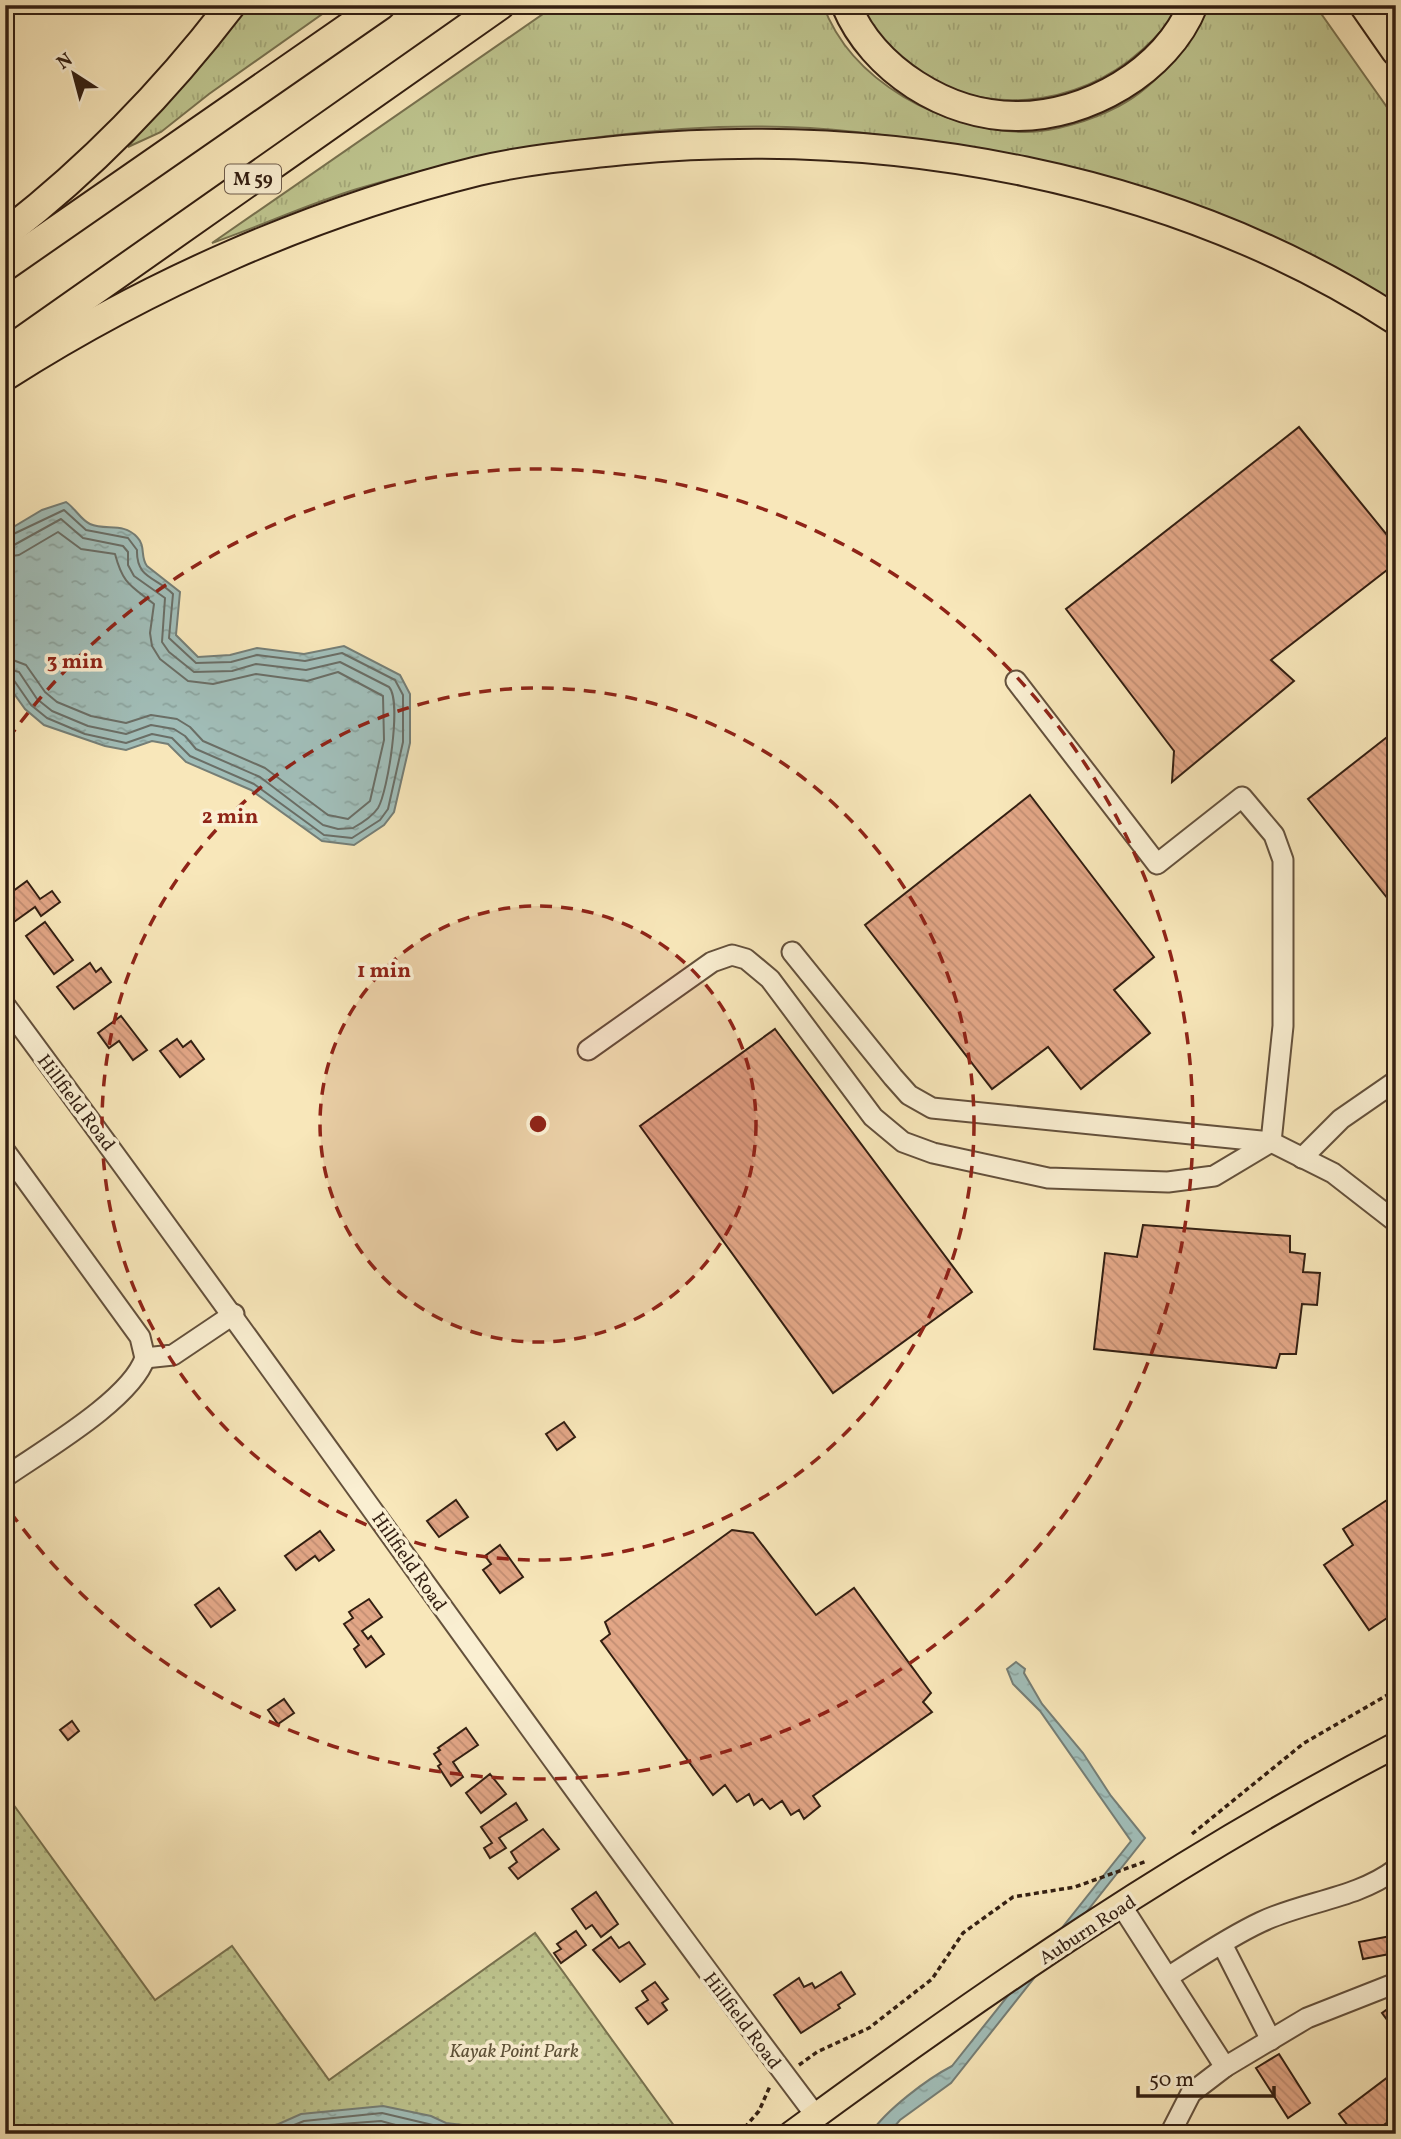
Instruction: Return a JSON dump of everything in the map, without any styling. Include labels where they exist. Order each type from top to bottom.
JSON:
[{"type":"highway","points":[[5,234],[127,126],[204,41],[231,5]]},
{"type":"highway","points":[[5,266],[382,5]]},
{"type":"highway","name":"M 59","points":[[5,353],[500,5]]},
{"type":"highway","points":[[846,5],[878,56],[922,89],[965,108],[1016,116],[1057,112],[1110,92],[1126,82],[1159,56],[1176,36],[1193,5]]},
{"type":"highway","points":[[1364,5],[1396,51]]},
{"type":"highway","points":[[5,376],[81,330],[191,276],[289,231],[389,195],[482,170],[587,153],[702,143],[813,143],[1010,167],[1150,206],[1253,244],[1362,298],[1396,320]]},
{"type":"main road","name":"Auburn Road","points":[[791,2134],[1040,1956],[1215,1847],[1394,1749]]},
{"type":"street","points":[[1016,681],[1157,863],[1242,797],[1274,835],[1283,860],[1283,1026],[1271,1142]]},
{"type":"street","points":[[792,951],[901,1086],[932,1108],[1271,1142],[1333,1173],[1396,1222]]},
{"type":"street","points":[[589,1050],[712,962],[732,955],[747,959],[770,979],[873,1117],[904,1142],[933,1153],[1048,1178],[1168,1182],[1214,1176],[1271,1142]]},
{"type":"street","name":"Hillfield Road","points":[[5,1005],[233,1314],[537,1739],[816,2116]]},
{"type":"street","points":[[1302,1158],[1341,1119],[1396,1081]]},
{"type":"street","points":[[5,1151],[140,1337],[145,1358],[132,1383],[5,1477]]},
{"type":"street","points":[[145,1358],[173,1355],[233,1314]]},
{"type":"street","points":[[1168,1977],[1262,1921],[1331,1900],[1381,1880],[1396,1869]]},
{"type":"street","points":[[1121,1905],[1225,2067]]},
{"type":"street","points":[[1222,1944],[1271,2040]]},
{"type":"street","points":[[1170,2134],[1191,2093],[1225,2067],[1307,2018],[1396,1983]]},
{"type":"path","points":[[1187,1838],[1304,1743],[1396,1690]]},
{"type":"path","points":[[739,2134],[759,2111],[767,2088],[817,2052],[869,2028],[932,1979],[963,1933],[1013,1897],[1075,1886],[1154,1859]]},
{"type":"green space","points":[[245,5],[335,5],[209,94],[161,132],[128,147]]},
{"type":"green space","points":[[556,5],[823,5],[837,33],[855,57],[878,79],[903,97],[961,122],[992,129],[1034,132],[1085,121],[1134,97],[1172,62],[1210,5],[1315,5],[1396,120],[1396,304],[1024,158],[898,137],[795,127],[668,130],[604,136],[476,158],[357,189],[212,243]]},
{"type":"green space","points":[[855,5],[1178,5],[1158,35],[1116,70],[1088,85],[1058,95],[1027,100],[965,94],[934,83],[891,53]]},
{"type":"green space","name":"Kayak Point Park","points":[[5,1793],[155,2000],[232,1946],[329,2080],[535,1933],[680,2134],[5,2134]]},
{"type":"water","points":[[66,502],[90,524],[120,528],[137,537],[147,566],[180,592],[176,635],[198,657],[230,655],[257,648],[304,654],[344,646],[400,675],[410,694],[410,743],[394,812],[384,825],[354,845],[322,841],[251,790],[186,762],[168,744],[152,741],[126,750],[105,746],[44,725],[25,709],[5,681],[5,532],[42,510]]},
{"type":"water","points":[[1016,1662],[1025,1669],[1024,1673],[1042,1704],[1083,1753],[1111,1796],[1145,1838],[951,2083],[900,2120],[888,2134],[870,2134],[886,2115],[908,2096],[952,2066],[1131,1841],[1040,1711],[1013,1684],[1007,1669]]},
{"type":"water","points":[[383,2106],[431,2116],[446,2123],[536,2134],[409,2134],[399,2131],[256,2134],[301,2114]]},
{"type":"building","points":[[1299,427],[1396,546],[1396,563],[1271,660],[1294,681],[1172,782],[1174,751],[1066,609]]},
{"type":"building","points":[[1396,730],[1396,909],[1308,799]]},
{"type":"building","points":[[1030,795],[1154,957],[1114,990],[1150,1033],[1081,1089],[1048,1047],[992,1089],[865,925]]},
{"type":"building","points":[[27,881],[40,899],[52,891],[60,902],[41,916],[35,907],[7,927],[5,897]]},
{"type":"building","points":[[45,922],[73,960],[54,974],[26,936]]},
{"type":"building","points":[[90,963],[96,972],[101,968],[111,982],[74,1009],[57,987]]},
{"type":"building","points":[[121,1016],[147,1050],[133,1060],[119,1041],[109,1048],[98,1033]]},
{"type":"building","points":[[775,1029],[972,1292],[833,1393],[640,1126]]},
{"type":"building","points":[[177,1039],[183,1047],[191,1041],[204,1059],[180,1077],[160,1051]]},
{"type":"building","points":[[1143,1225],[1290,1236],[1290,1252],[1305,1254],[1303,1272],[1320,1273],[1317,1305],[1302,1304],[1296,1354],[1280,1354],[1276,1368],[1094,1349],[1105,1253],[1137,1257]]},
{"type":"building","points":[[564,1422],[575,1437],[557,1450],[546,1434]]},
{"type":"building","points":[[1396,1494],[1396,1612],[1369,1630],[1324,1565],[1353,1545],[1343,1529]]},
{"type":"building","points":[[456,1500],[468,1517],[439,1537],[427,1521]]},
{"type":"building","points":[[732,1530],[753,1533],[816,1615],[854,1588],[931,1693],[923,1702],[932,1712],[813,1796],[820,1806],[804,1819],[799,1810],[791,1815],[782,1801],[770,1809],[762,1799],[754,1805],[749,1794],[737,1802],[725,1785],[713,1795],[601,1641],[610,1634],[605,1622]]},
{"type":"building","points":[[320,1531],[334,1550],[319,1561],[315,1556],[296,1570],[285,1556]]},
{"type":"building","points":[[500,1545],[523,1577],[500,1593],[483,1570],[491,1564],[485,1556]]},
{"type":"building","points":[[219,1588],[235,1610],[211,1627],[195,1605]]},
{"type":"building","points":[[369,1599],[382,1617],[362,1631],[368,1639],[371,1636],[384,1654],[366,1667],[354,1649],[359,1645],[344,1624],[353,1618],[349,1612]]},
{"type":"building","points":[[284,1699],[294,1713],[278,1724],[268,1710]]},
{"type":"building","points":[[72,1721],[79,1731],[68,1740],[60,1730]]},
{"type":"building","points":[[466,1728],[478,1745],[453,1762],[463,1777],[451,1786],[434,1754],[440,1750],[438,1748]]},
{"type":"building","points":[[490,1774],[506,1794],[481,1813],[466,1793]]},
{"type":"building","points":[[516,1803],[527,1820],[499,1838],[506,1848],[490,1858],[484,1848],[492,1843],[481,1827]]},
{"type":"building","points":[[543,1829],[559,1849],[518,1879],[509,1868],[517,1862],[511,1852]]},
{"type":"building","points":[[596,1892],[618,1924],[601,1937],[592,1925],[586,1929],[572,1909]]},
{"type":"building","points":[[576,1931],[586,1945],[561,1963],[554,1953],[561,1949],[557,1944]]},
{"type":"building","points":[[1396,1935],[1396,1958],[1395,1953],[1363,1959],[1359,1942]]},
{"type":"building","points":[[611,1937],[619,1948],[629,1942],[645,1964],[620,1982],[593,1950]]},
{"type":"building","points":[[841,1972],[855,1994],[838,2005],[840,2008],[801,2033],[774,1995],[799,1978],[804,1987],[812,1983],[815,1988]]},
{"type":"building","points":[[655,1982],[668,1999],[662,2003],[667,2010],[648,2024],[636,2008],[648,2000],[642,1991]]},
{"type":"building","points":[[1396,2003],[1396,2032],[1382,2013]]},
{"type":"building","points":[[1279,2054],[1310,2103],[1288,2118],[1256,2068]]},
{"type":"building","points":[[1392,2074],[1396,2079],[1396,2123],[1393,2118],[1372,2134],[1354,2134],[1339,2114]]}]
